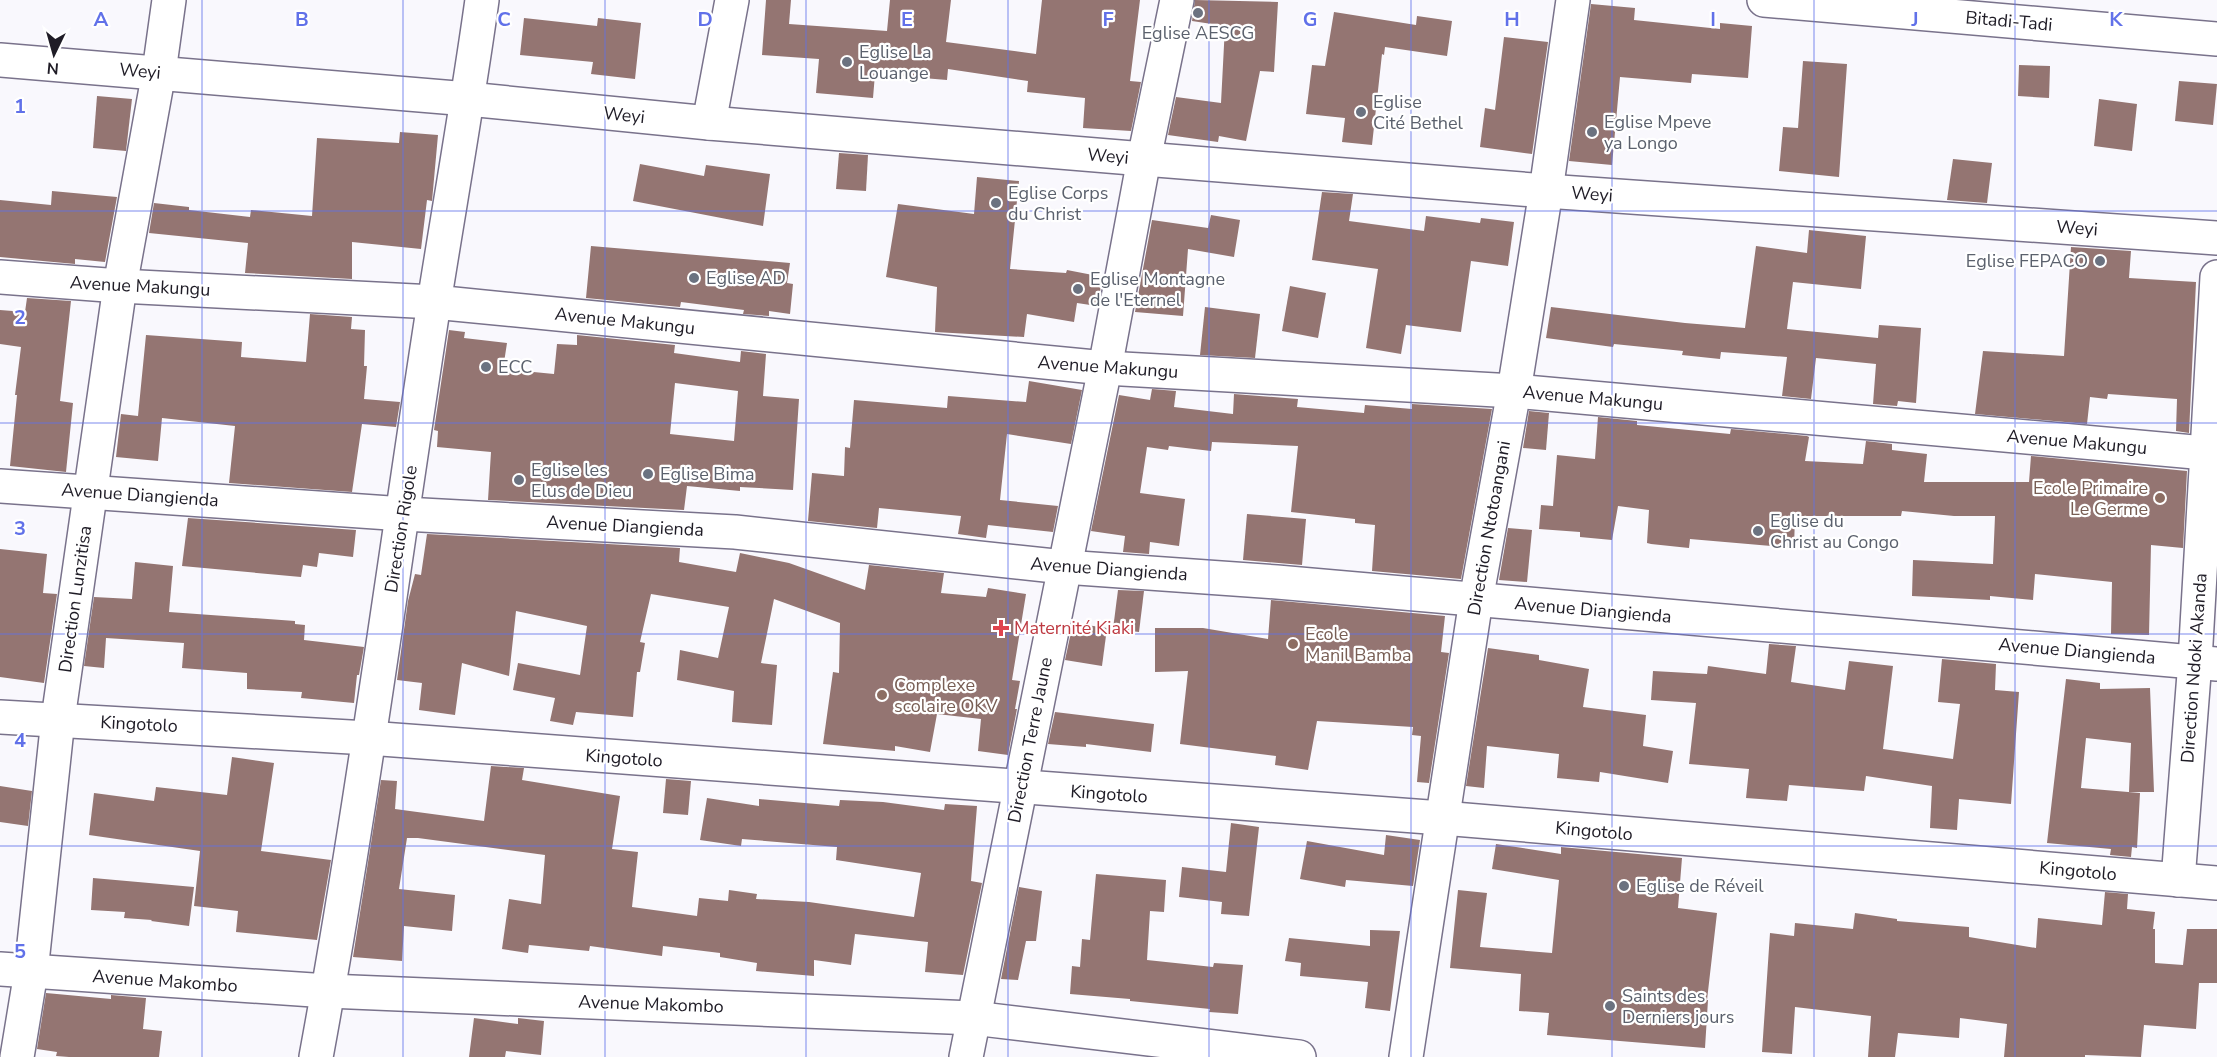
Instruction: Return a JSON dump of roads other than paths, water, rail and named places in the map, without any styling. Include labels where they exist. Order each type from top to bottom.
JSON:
[{"type":"street","name":"Direction Lunzitisa","points":[[17,1057],[16,970],[58,719],[120,286],[159,72],[169,0]]},
{"type":"street","name":"Direction Rigole","points":[[316,1057],[404,514],[434,302],[482,0]]},
{"type":"street","points":[[709,123],[732,0]]},
{"type":"street","name":"Direction Terre Jaune","points":[[966,1057],[1177,0]]},
{"type":"street","name":"Direction Ntotoangani","points":[[1406,1057],[1476,600],[1514,391],[1546,191],[1573,0]]},
{"type":"street","name":"Bitadi-Tadi","points":[[1764,0],[2217,39]]},
{"type":"street","name":"Weyi","points":[[0,60],[1144,159],[1546,191],[2217,238]]},
{"type":"street","name":"Direction Ndoki Akanda","points":[[2178,880],[2206,663],[2217,277]]},
{"type":"street","name":"Avenue Makungu","points":[[0,278],[434,302],[1105,368],[1514,391],[2212,454]]},
{"type":"street","name":"Avenue Diangienda","points":[[0,486],[404,514],[735,532],[1064,567],[1277,582],[2206,663]]},
{"type":"street","name":"Kingotolo","points":[[0,717],[368,738],[1442,818],[2217,883]]},
{"type":"street","name":"Avenue Makombo","points":[[16,970],[328,991],[973,1018],[1299,1057]]},
{"type":"place","name":"Eglise AESCG","points":[[1198,13]]},
{"type":"place","name":"Eglise La Louange","points":[[847,62]]},
{"type":"place","name":"Eglise Cité Bethel","points":[[1361,112]]},
{"type":"place","name":"Eglise Mpeve ya Longo","points":[[1592,132]]},
{"type":"place","name":"Eglise Corps du Christ","points":[[996,203]]},
{"type":"place","name":"Eglise FEPACO","points":[[2100,261]]},
{"type":"place","name":"Eglise AD","points":[[694,278]]},
{"type":"place","name":"Eglise Montagne de l'Eternel","points":[[1078,289]]},
{"type":"place","name":"ECC","points":[[486,367]]},
{"type":"place","name":"Eglise Bima","points":[[648,474]]},
{"type":"place","name":"Eglise les Elus de Dieu","points":[[519,480]]},
{"type":"place","name":"Ecole Primaire Le Germe","points":[[2160,498]]},
{"type":"place","name":"Eglise du Christ au Congo","points":[[1758,531]]},
{"type":"place","name":"Maternité Kiaki","points":[[1001,628]]},
{"type":"place","name":"Ecole Manil Bamba","points":[[1293,644]]},
{"type":"place","name":"Complexe scolaire OKV","points":[[882,695]]},
{"type":"place","name":"Eglise de Réveil","points":[[1624,886]]},
{"type":"place","name":"Saints des Derniers jours","points":[[1610,1006]]}]
